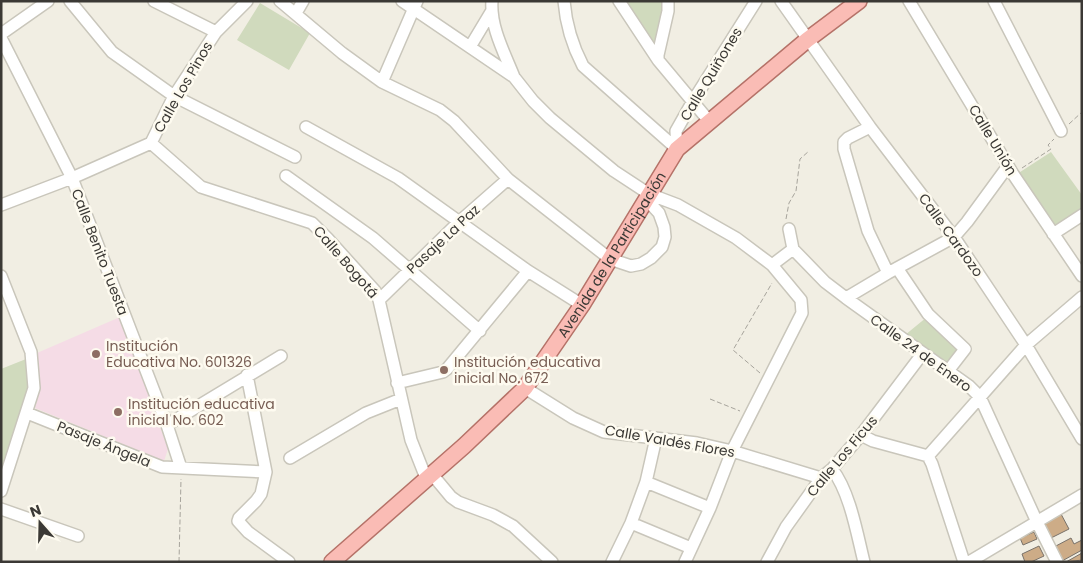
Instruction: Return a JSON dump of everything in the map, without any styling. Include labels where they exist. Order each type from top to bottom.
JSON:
[{"type":"main road","name":"Avenida de la Participación","points":[[332,562],[526,388],[582,305],[678,149],[709,120],[858,1]]},
{"type":"street","points":[[1,34],[48,1]]},
{"type":"street","points":[[70,1],[112,52],[174,96],[294,157]]},
{"type":"street","points":[[154,1],[216,32]]},
{"type":"street","name":"Calle Los Pinos","points":[[1,205],[72,178],[151,143],[174,96],[216,32],[247,1]]},
{"type":"street","points":[[280,1],[335,47],[382,82],[440,110],[454,121],[508,179],[610,259],[631,266],[641,264],[651,258],[662,247],[665,237],[664,227],[659,213],[648,196]]},
{"type":"street","points":[[296,13],[303,1]]},
{"type":"street","points":[[402,1],[415,6],[514,77]]},
{"type":"street","points":[[564,1],[566,22],[574,49],[583,66],[678,149]]},
{"type":"street","points":[[619,1],[658,60],[709,120]]},
{"type":"street","points":[[658,60],[668,11],[668,1]]},
{"type":"street","name":"Calle Quiñones","points":[[678,149],[676,131],[756,1]]},
{"type":"street","name":"Calle Cardozo","points":[[781,1],[870,127],[954,237],[1026,345],[1082,439]]},
{"type":"street","name":"Calle Unión","points":[[909,1],[1010,170],[1082,276]]},
{"type":"street","points":[[994,1],[1061,131]]},
{"type":"street","points":[[382,82],[415,6]]},
{"type":"street","points":[[470,47],[492,7]]},
{"type":"street","points":[[492,7],[501,45],[514,77],[533,101],[550,118],[614,171],[648,196],[678,205],[728,233],[776,269],[800,300],[802,313],[732,450],[710,508],[685,562]]},
{"type":"street","name":"Calle Benito Tuesta","points":[[1,38],[72,178],[167,425],[181,468]]},
{"type":"street","points":[[306,127],[398,178],[528,272],[582,305]]},
{"type":"street","points":[[870,127],[844,142],[844,149],[868,231],[892,270],[928,314],[965,349],[948,371]]},
{"type":"street","name":"Calle Bogotá","points":[[151,143],[201,187],[312,223],[348,261],[374,291],[379,300],[411,440],[429,476],[458,502],[493,515],[513,526],[552,562]]},
{"type":"street","points":[[846,298],[892,270],[954,237],[1010,170]]},
{"type":"street","points":[[286,176],[373,238],[480,331]]},
{"type":"street","name":"Pasaje La Paz","points":[[379,300],[459,222],[508,179]]},
{"type":"street","points":[[1054,234],[1082,215]]},
{"type":"street","points":[[776,269],[793,249],[789,229]]},
{"type":"street","name":"Calle 24 de Enero","points":[[793,249],[825,282],[969,386],[980,397],[1036,522],[1057,562]]},
{"type":"street","points":[[397,383],[443,372],[480,331],[528,272]]},
{"type":"street","points":[[1,276],[31,352],[34,388],[28,413],[1,491]]},
{"type":"street","points":[[928,456],[1026,345],[1082,297]]},
{"type":"street","name":"Calle Los Ficus","points":[[767,562],[786,527],[821,478],[832,470],[861,435],[923,353]]},
{"type":"street","points":[[167,425],[246,375],[281,356]]},
{"type":"street","points":[[246,375],[266,472],[261,494],[238,521],[248,532],[290,562]]},
{"type":"street","name":"Calle Valdés Flores","points":[[526,388],[573,418],[604,432],[732,450],[821,478]]},
{"type":"street","points":[[290,458],[366,413],[401,399]]},
{"type":"street","name":"Pasaje Ángela","points":[[28,413],[162,467],[266,472]]},
{"type":"street","points":[[861,435],[873,441],[928,456],[964,562]]},
{"type":"street","points":[[612,562],[631,523],[646,482],[656,438]]},
{"type":"street","points":[[832,470],[838,477],[846,497],[864,562]]},
{"type":"street","points":[[646,482],[710,508]]},
{"type":"street","points":[[969,562],[1082,495]]},
{"type":"street","points":[[1,509],[78,536]]},
{"type":"street","points":[[631,523],[691,548]]},
{"type":"path","points":[[1010,170],[1051,149],[1048,145],[1082,112]]},
{"type":"path","points":[[789,229],[786,216],[789,203],[796,191],[800,159],[808,151]]},
{"type":"path","points":[[768,380],[732,350],[776,269]]},
{"type":"path","points":[[710,399],[750,415]]},
{"type":"path","points":[[179,562],[181,468]]},
{"type":"shaded area","points":[[120,317],[168,449],[164,461],[35,408],[40,387],[37,353]]},
{"type":"green space","points":[[623,1],[662,1],[664,9],[654,44]]},
{"type":"green space","points":[[260,3],[310,33],[289,70],[237,40]]},
{"type":"green space","points":[[1051,152],[1082,195],[1082,208],[1053,228],[1017,174]]},
{"type":"green space","points":[[927,317],[960,347],[946,365],[905,335]]},
{"type":"green space","points":[[26,359],[28,395],[1,469],[1,369]]},
{"type":"building","points":[[1061,514],[1069,529],[1051,538],[1044,523]]},
{"type":"building","points":[[1034,532],[1037,539],[1023,545],[1020,538]]},
{"type":"building","points":[[1071,538],[1074,544],[1082,540],[1082,550],[1062,561],[1054,547]]},
{"type":"building","points":[[1039,546],[1044,556],[1031,562],[1025,562],[1022,554]]},
{"type":"building","points":[[1082,553],[1082,560],[1066,562]]},
{"type":"place","name":"Institución Educativa No. 601326","points":[[96,354]]},
{"type":"place","name":"Institución educativa inicial No. 672","points":[[444,370]]},
{"type":"place","name":"Institución educativa inicial No. 602","points":[[118,412]]}]
